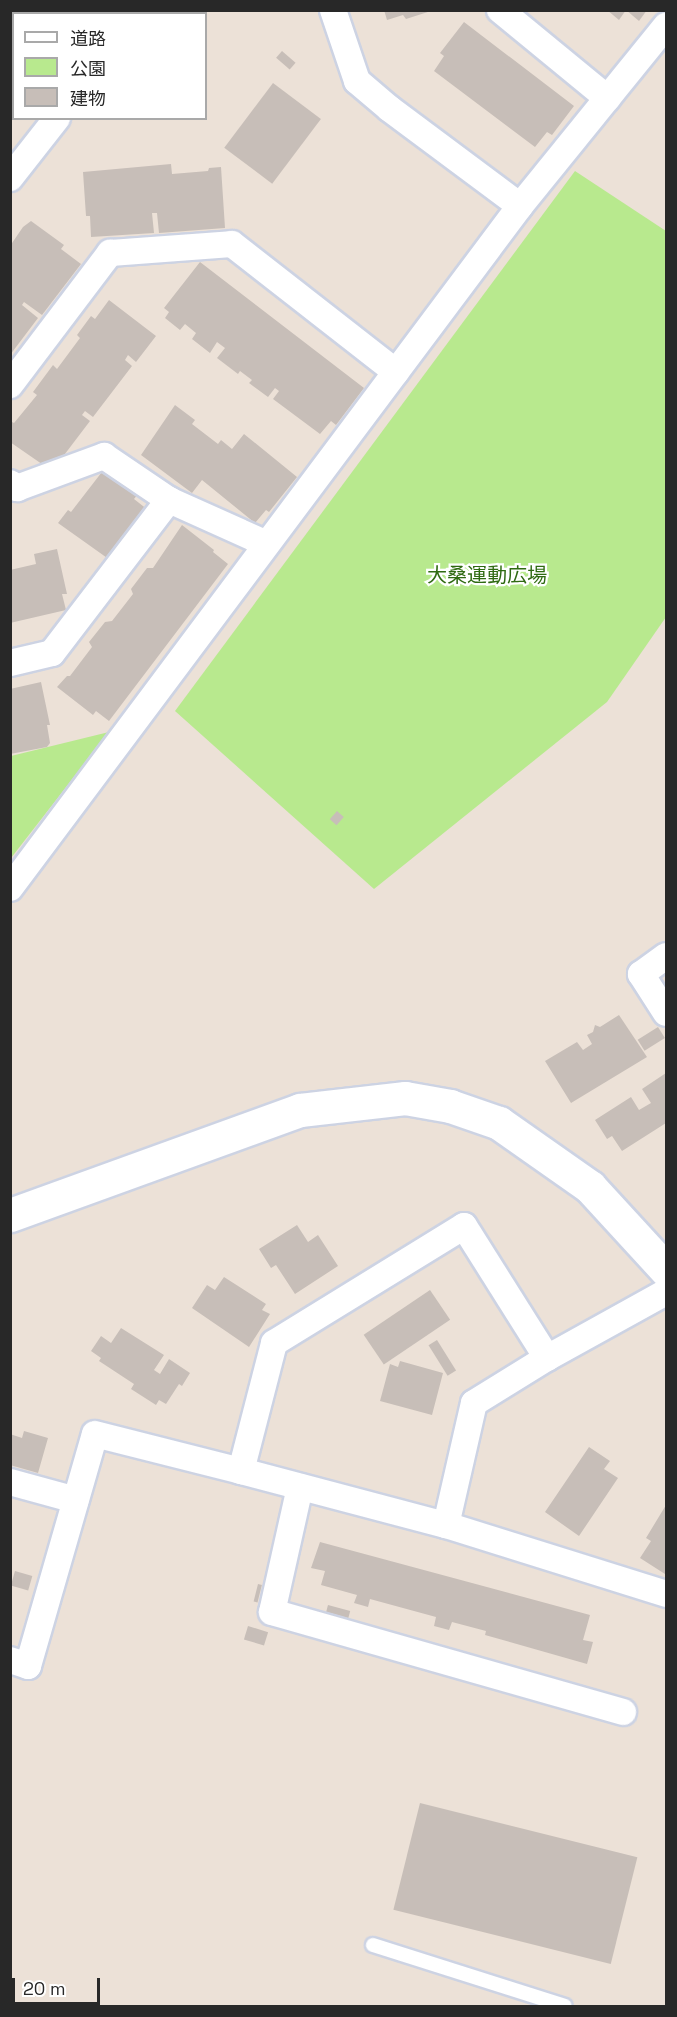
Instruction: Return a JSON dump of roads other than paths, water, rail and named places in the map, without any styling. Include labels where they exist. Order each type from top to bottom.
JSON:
[{"type":"street","points":[[333,10],[357,81],[390,109],[520,206]]},
{"type":"street","points":[[500,10],[608,99]]},
{"type":"street","points":[[10,888],[520,206],[666,26]]},
{"type":"street","points":[[10,178],[55,120]]},
{"type":"street","points":[[10,386],[110,254],[232,244],[396,372]]},
{"type":"street","points":[[10,483],[17,488],[104,456],[169,500],[267,544]]},
{"type":"street","points":[[10,663],[52,653],[169,500]]},
{"type":"street","points":[[666,956],[641,974],[666,1013]]},
{"type":"street","points":[[10,1215],[300,1110],[405,1098],[450,1106],[499,1123],[590,1187],[666,1269]]},
{"type":"street","points":[[241,1471],[274,1343],[464,1226],[547,1358]]},
{"type":"street","points":[[446,1525],[474,1403],[547,1358],[666,1292]]},
{"type":"street","points":[[10,1660],[28,1666],[95,1434],[446,1525],[666,1594]]},
{"type":"street","points":[[10,1482],[76,1500]]},
{"type":"street","points":[[300,1486],[272,1612],[623,1712]]},
{"type":"lane","points":[[373,1945],[565,2007]]},
{"type":"park label","name":"大桑運動広場","points":[[487,575]]}]
